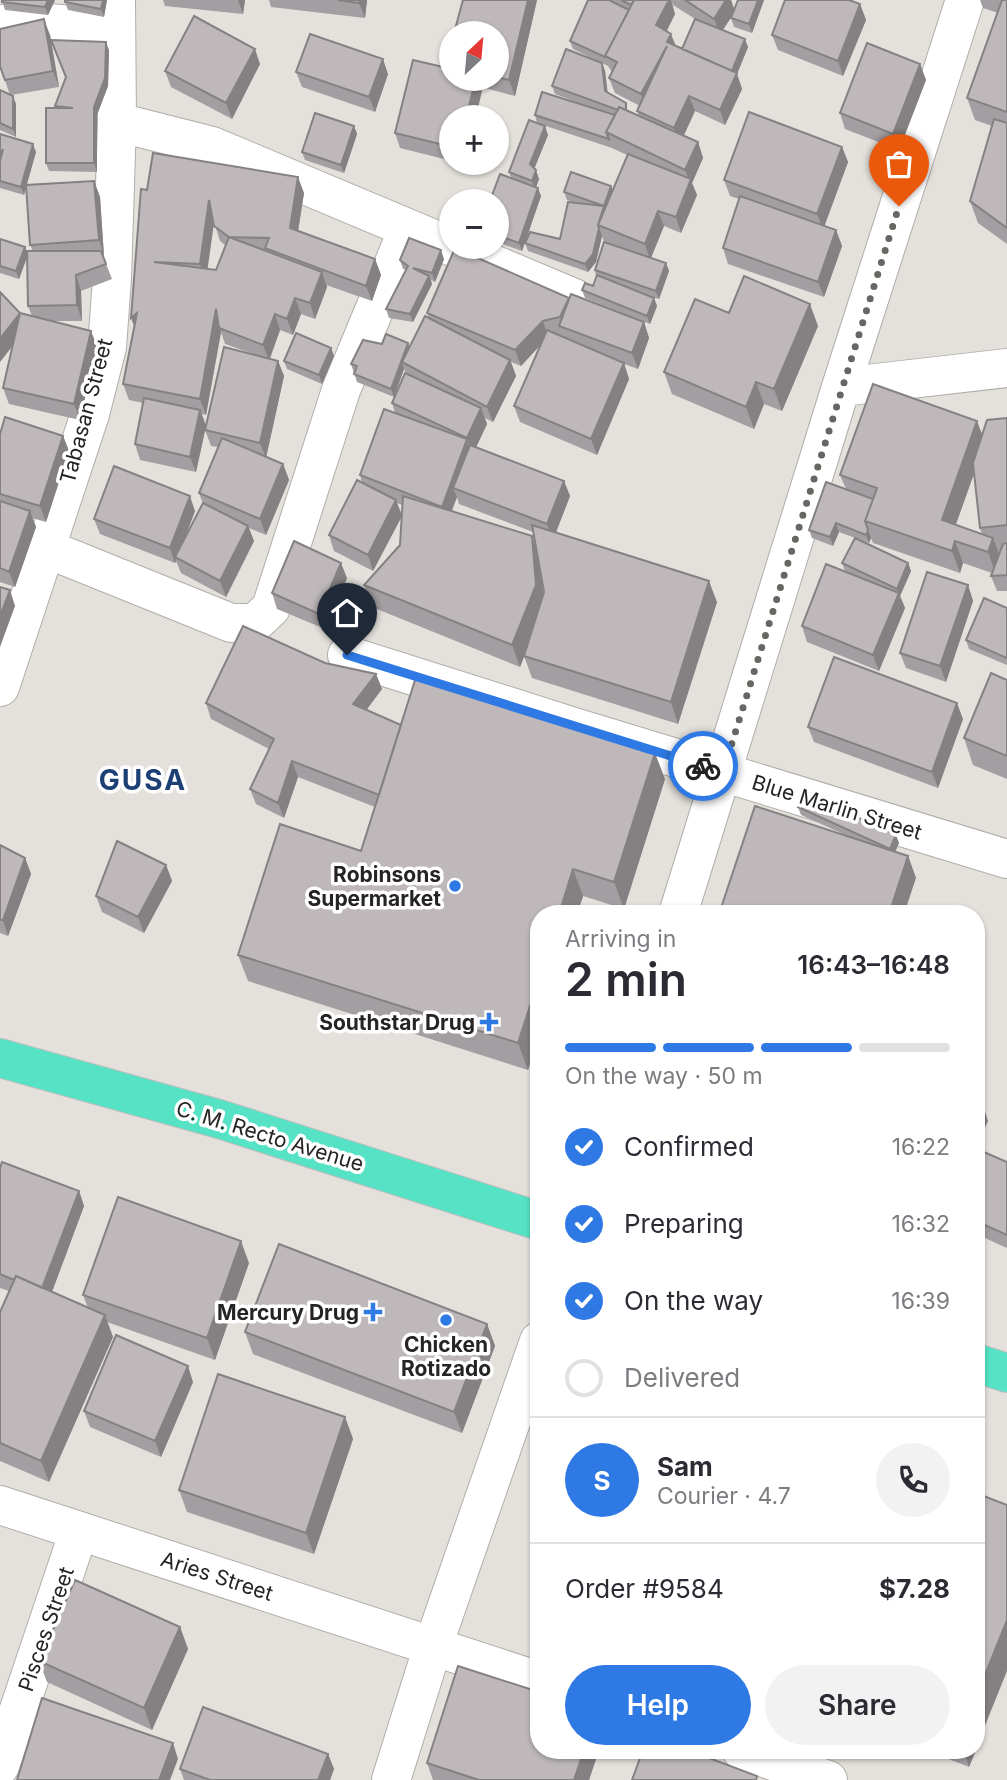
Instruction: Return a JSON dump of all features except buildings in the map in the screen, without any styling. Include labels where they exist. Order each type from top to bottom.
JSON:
[{"type":"highway","name":"C. M. Recto Avenue","points":[[0,1058],[219,1119],[530,1218]]},
{"type":"highway","points":[[985,1366],[1007,1373]]},
{"type":"street","points":[[681,905],[841,387],[965,0]]},
{"type":"street","points":[[0,24],[25,21],[73,24],[115,15]]},
{"type":"street","name":"Tabasan Street","points":[[1,683],[90,414],[107,347],[117,122],[115,15]]},
{"type":"street","points":[[117,122],[212,146],[574,298]]},
{"type":"street","points":[[45,548],[231,623],[255,623],[271,608],[341,390],[408,229]]},
{"type":"street","points":[[841,387],[1007,368]]},
{"type":"street","name":"Blue Marlin Street","points":[[347,655],[1007,859]]},
{"type":"street","points":[[391,1780],[433,1646],[530,1367]]},
{"type":"street","name":"Aries Street","points":[[0,1505],[530,1678]]},
{"type":"street","name":"Pisces Street","points":[[0,1766],[79,1531]]},
{"type":"street","points":[[766,1759],[819,1778]]},
{"type":"way so far","points":[[703,766],[723,772],[899,206]]},
{"type":"place","name":"Robinsons Supermarket","points":[[455,886]]},
{"type":"place","name":"Southstar Drug","points":[[489,1022]]},
{"type":"place","name":"Mercury Drug","points":[[373,1312]]},
{"type":"place","name":"Chicken Rotizado","points":[[446,1320]]},
{"type":"district","name":"GUSA","points":[[143,780]]},
{"type":"route","points":[[347,655],[703,766]]}]
